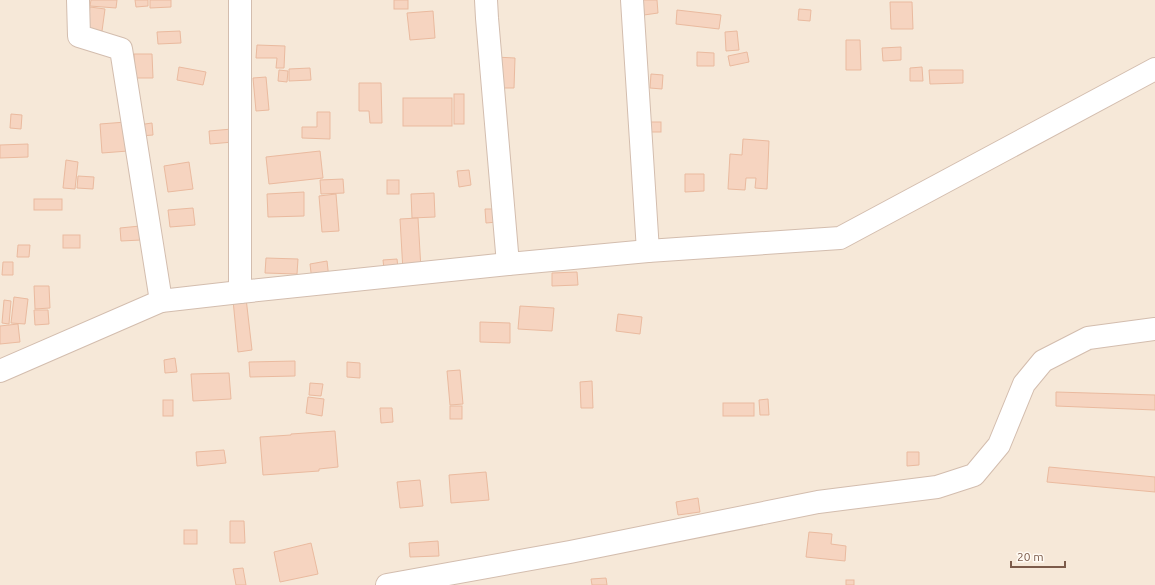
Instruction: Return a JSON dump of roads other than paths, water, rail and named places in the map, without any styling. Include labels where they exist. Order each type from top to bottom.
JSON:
[{"type":"street","points":[[78,0],[78,36],[120,49],[161,301]]},
{"type":"street","points":[[240,0],[240,292]]},
{"type":"street","points":[[486,0],[508,264]]},
{"type":"street","points":[[632,0],[648,251]]},
{"type":"street","points":[[0,371],[161,301],[508,264],[648,251],[840,238],[1155,69]]},
{"type":"street","points":[[387,585],[578,551],[818,502],[937,487],[974,475],[999,445],[1024,384],[1043,361],[1088,338],[1155,329]]}]
